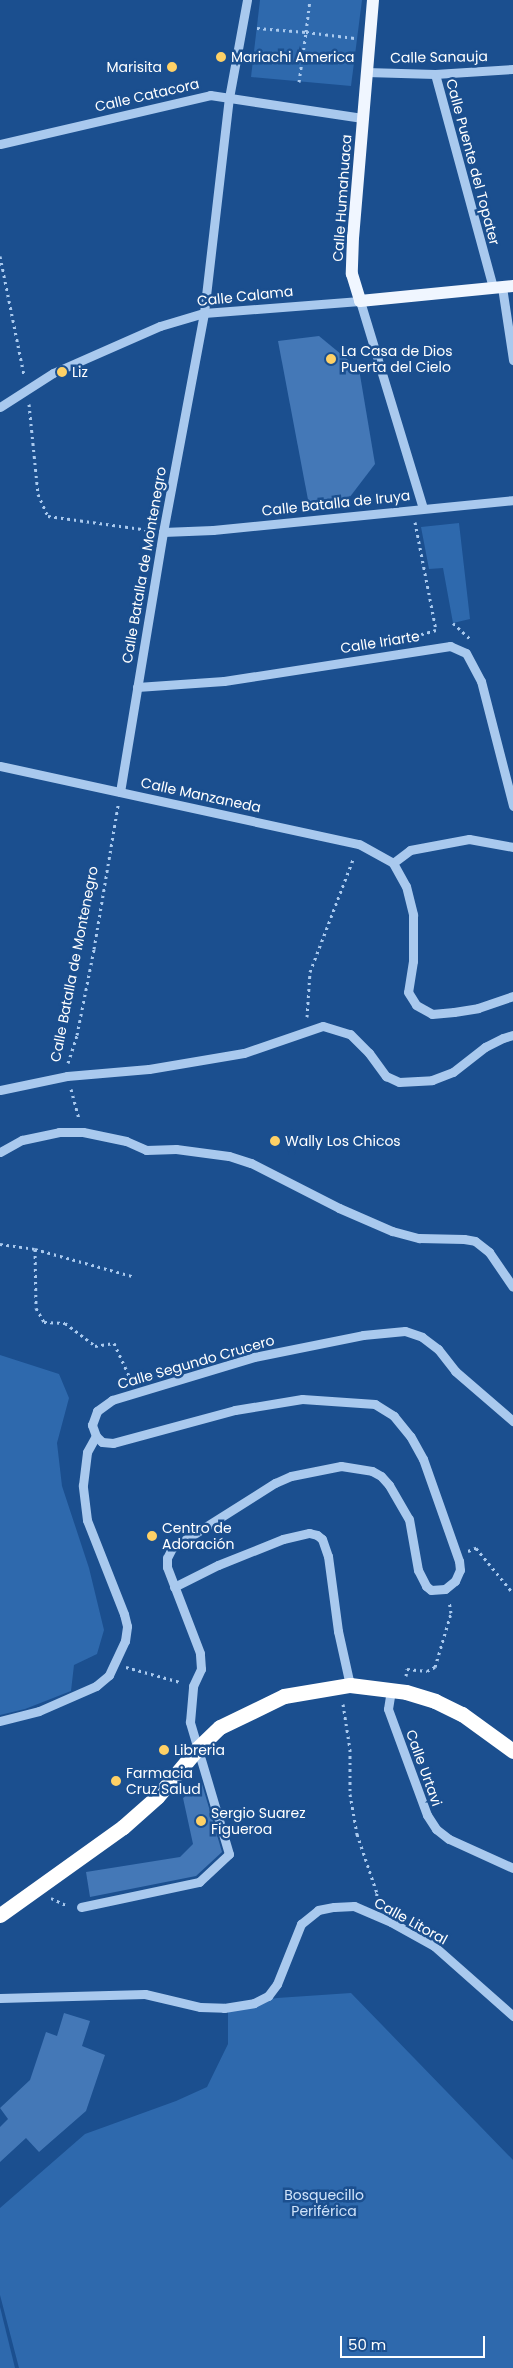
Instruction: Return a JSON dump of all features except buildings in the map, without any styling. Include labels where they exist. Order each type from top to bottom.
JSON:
[{"type":"highway","points":[[0,1915],[123,1827],[157,1796],[198,1748],[220,1727],[284,1696],[350,1685],[392,1690],[435,1702],[462,1714],[513,1751]]},
{"type":"main road","name":"Calle Humahuaca","points":[[360,301],[352,274],[362,118],[373,0]]},
{"type":"main road","name":"Calle Calama","points":[[360,301],[502,287]]},
{"type":"street","name":"Calle Batalla de Montenegro","points":[[120,792],[163,532],[204,313],[229,98],[247,0]]},
{"type":"street","name":"Calle Sanauja","points":[[366,72],[435,74],[513,69]]},
{"type":"street","name":"Calle Puente del Topater","points":[[435,74],[502,287],[513,360]]},
{"type":"street","name":"Calle Catacora","points":[[0,144],[177,101],[210,95],[362,118]]},
{"type":"street","name":"Calle Calama","points":[[0,407],[53,373],[160,326],[204,313],[360,301]]},
{"type":"street","name":"Calle Humahuaca","points":[[360,301],[423,508]]},
{"type":"street","name":"Calle Batalla de Iruya","points":[[163,532],[222,529],[513,500]]},
{"type":"street","name":"Calle Iriarte","points":[[137,687],[224,681],[450,646],[466,653],[482,681],[513,806]]},
{"type":"street","name":"Calle Manzaneda","points":[[0,766],[359,844],[393,863]]},
{"type":"street","points":[[513,847],[469,839],[410,850],[393,863],[406,886],[413,916],[413,962],[408,992],[416,1005],[432,1014],[454,1012],[478,1008],[513,996]]},
{"type":"street","points":[[0,1090],[67,1076],[148,1069],[244,1053],[306,1030],[323,1026],[350,1034],[364,1048],[386,1076],[399,1082],[432,1080],[454,1072],[484,1047],[503,1038],[513,1036]]},
{"type":"street","points":[[0,1152],[22,1140],[59,1132],[83,1132],[126,1141],[146,1150],[176,1150],[229,1156],[252,1162],[338,1208],[392,1231],[419,1238],[475,1241],[489,1252],[513,1287]]},
{"type":"street","name":"Calle Segundo Crucero","points":[[96,1436],[92,1425],[97,1411],[112,1400],[254,1357],[363,1335],[405,1331],[422,1337],[438,1349],[455,1371],[513,1421]]},
{"type":"street","points":[[0,1721],[39,1710],[96,1686],[109,1675],[125,1641],[127,1626],[87,1520],[83,1486],[87,1452],[96,1436],[102,1442],[113,1443],[235,1410],[302,1398],[375,1404],[394,1416],[414,1444],[432,1482],[459,1561],[458,1576],[445,1589],[431,1590],[421,1579],[409,1519],[390,1485],[381,1476],[372,1471],[341,1466],[291,1476],[274,1483],[172,1548],[167,1558],[174,1587],[200,1653],[201,1669],[193,1686],[190,1722],[229,1854],[199,1882],[81,1907]]},
{"type":"street","points":[[174,1587],[218,1565],[283,1539],[309,1533],[317,1535],[322,1539],[328,1556],[338,1631],[350,1685]]},
{"type":"street","name":"Calle Urtavi","points":[[392,1690],[388,1709],[427,1816],[436,1829],[450,1839],[513,1868]]},
{"type":"street","name":"Calle Litoral","points":[[0,1998],[145,1994],[200,2007],[224,2008],[254,2003],[268,1996],[277,1984],[301,1924],[318,1910],[354,1906],[375,1914],[434,1946],[513,2016]]},
{"type":"path","points":[[299,82],[310,0]]},
{"type":"path","points":[[256,28],[358,38]]},
{"type":"path","points":[[38,494],[48,516],[163,532]]},
{"type":"path","points":[[413,509],[436,630],[414,636],[419,650]]},
{"type":"path","name":"Calle Batalla de Montenegro","points":[[83,1132],[67,1076],[94,949],[120,792]]},
{"type":"path","points":[[306,1030],[310,972],[359,844]]},
{"type":"path","points":[[0,1244],[35,1249],[132,1276]]},
{"type":"path","points":[[35,1249],[36,1308],[44,1322],[65,1323],[95,1346],[114,1343],[137,1392]]},
{"type":"path","points":[[457,1555],[476,1548],[513,1593]]},
{"type":"path","points":[[411,1670],[427,1670],[435,1667],[451,1613],[445,1589]]},
{"type":"path","points":[[115,1663],[193,1686]]},
{"type":"path","points":[[343,1704],[350,1749],[350,1794],[358,1834],[377,1893],[375,1914]]},
{"type":"path","points":[[39,1888],[56,1902],[81,1907]]},
{"type":"green space","points":[[260,0],[362,0],[351,86],[251,77]]},
{"type":"green space","points":[[459,523],[470,619],[453,623],[443,568],[429,569],[421,527]]},
{"type":"green space","points":[[0,1355],[59,1374],[69,1398],[57,1443],[62,1486],[89,1568],[104,1630],[97,1654],[74,1665],[71,1691],[25,1709],[0,1715]]},
{"type":"green space","name":"Bosquecillo Periférica","points":[[351,1993],[513,2160],[513,2368],[19,2368],[0,2295],[0,2208],[85,2134],[176,2101],[207,2087],[228,2044],[228,2006],[277,1998]]},
{"type":"green space","points":[[0,2307],[15,2368],[0,2368]]},
{"type":"place","name":"Mariachi America","points":[[221,57]]},
{"type":"place","name":"Marisita","points":[[172,67]]},
{"type":"place","name":"La Casa de Dios Puerta del Cielo","points":[[331,359]]},
{"type":"place","name":"Liz","points":[[62,372]]},
{"type":"place","name":"Wally Los Chicos","points":[[275,1141]]},
{"type":"place","name":"Centro de Adoración","points":[[152,1536]]},
{"type":"place","name":"Libreria","points":[[164,1750]]},
{"type":"place","name":"Farmacia Cruz Salud","points":[[116,1781]]},
{"type":"place","name":"Sergio Suarez Figueroa","points":[[201,1821]]}]
